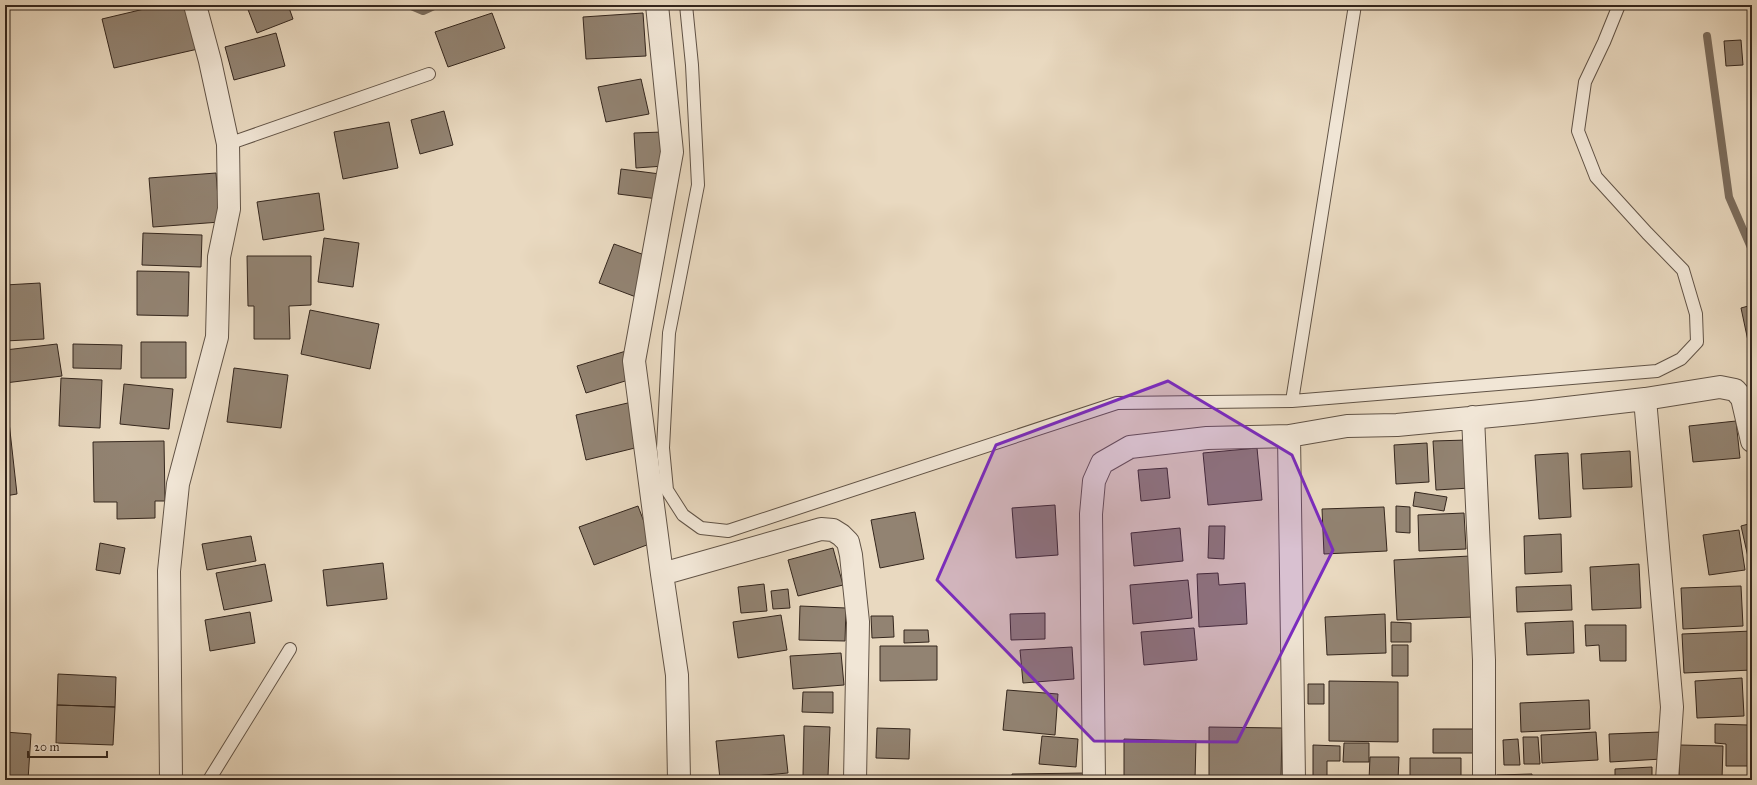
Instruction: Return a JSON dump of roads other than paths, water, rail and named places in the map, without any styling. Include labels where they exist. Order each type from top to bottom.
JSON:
[{"type":"street","points":[[171,780],[169,571],[178,484],[217,336],[219,256],[229,209],[228,144],[210,61],[195,5]]},
{"type":"street","points":[[657,5],[672,152],[634,361],[677,675],[679,780]]},
{"type":"street","points":[[1094,780],[1091,514],[1094,481],[1102,463],[1130,447],[1207,438],[1289,436],[1347,426],[1397,425],[1532,412],[1645,399],[1720,387],[1734,390],[1742,398],[1752,441]]},
{"type":"street","points":[[1645,399],[1672,707],[1667,780]]},
{"type":"street","points":[[1473,417],[1484,660],[1484,780]]},
{"type":"street","points":[[1289,436],[1294,780]]},
{"type":"street","points":[[662,574],[821,529],[833,530],[848,542],[851,555],[858,622],[855,780]]},
{"type":"lane","points":[[686,5],[692,65],[698,185],[669,333],[663,448],[667,490],[683,515],[701,528],[728,531],[1117,403],[1292,401],[1657,371],[1681,360],[1697,342],[1696,314],[1683,270],[1596,177],[1578,131],[1584,82],[1604,42],[1619,5]]},
{"type":"lane","points":[[1292,401],[1355,5]]},
{"type":"lane","points":[[228,144],[429,74]]},
{"type":"lane","points":[[209,780],[290,649]]},
{"type":"waterway","points":[[409,5],[423,11],[436,5]]},
{"type":"waterway","points":[[1707,36],[1729,197],[1752,250]]}]
